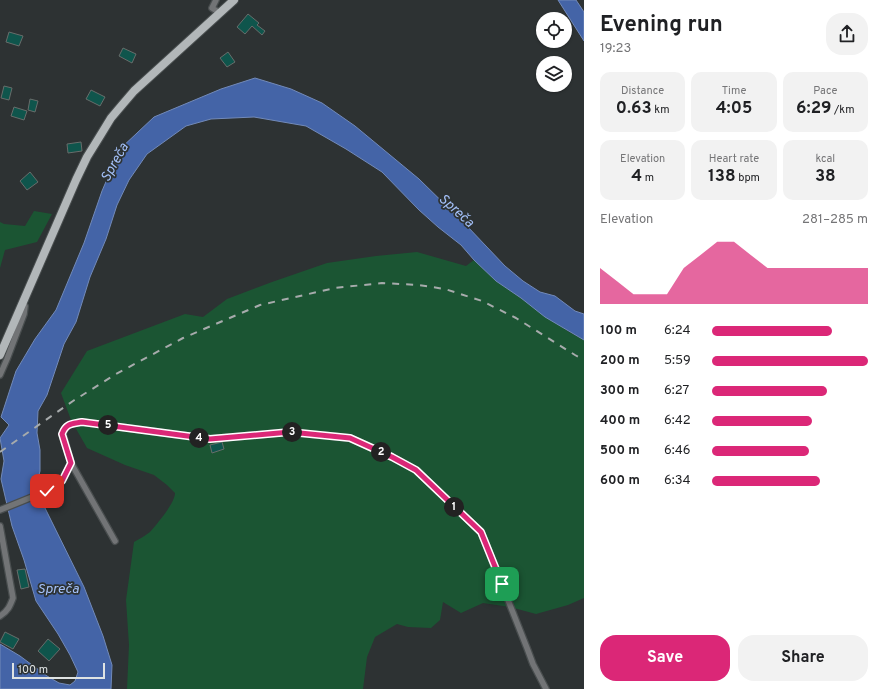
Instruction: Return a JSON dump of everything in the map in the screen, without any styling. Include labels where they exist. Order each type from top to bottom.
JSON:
[{"type":"main road","points":[[0,355],[76,180],[87,157],[111,118],[134,91],[234,0]]},
{"type":"street","points":[[216,0],[212,8],[220,13]]},
{"type":"street","points":[[0,375],[24,314],[25,306],[22,303]]},
{"type":"street","points":[[115,541],[71,463],[62,434],[68,425],[82,422],[210,439],[290,432],[350,438],[392,457],[416,470],[481,532],[528,648],[533,664],[546,689]]},
{"type":"street","points":[[2,510],[47,491],[62,481],[71,463]]},
{"type":"street","points":[[0,526],[13,598],[5,613],[0,616]]},
{"type":"green space","points":[[34,211],[52,214],[37,242],[5,250],[0,268],[0,222],[4,224],[25,226]]},
{"type":"green space","points":[[417,252],[466,266],[474,260],[496,281],[569,332],[584,340],[584,598],[568,605],[536,614],[510,607],[483,603],[461,613],[443,602],[440,620],[431,628],[408,627],[397,624],[375,637],[367,657],[363,689],[127,689],[129,645],[126,600],[134,542],[150,532],[157,524],[169,508],[175,493],[154,475],[125,465],[87,448],[71,420],[61,393],[87,351],[185,314],[203,317],[227,299],[327,263]]},
{"type":"water","points":[[558,0],[576,0],[584,12],[584,41],[572,22],[572,12],[566,12]]},
{"type":"water","name":"Spreča","points":[[255,78],[291,89],[322,103],[355,126],[419,179],[505,266],[523,281],[540,292],[555,296],[575,311],[584,314],[584,340],[545,317],[496,281],[461,245],[419,210],[382,172],[306,126],[254,117],[211,119],[186,126],[147,154],[129,180],[117,205],[106,239],[90,277],[76,322],[64,344],[47,395],[38,411],[37,433],[40,450],[40,471],[36,487],[84,587],[103,636],[112,665],[111,689],[0,689],[0,644],[59,683],[70,685],[75,681],[78,672],[58,634],[36,601],[12,526],[1,479],[4,461],[0,438],[9,425],[1,417],[16,371],[35,339],[56,310],[84,243],[102,191],[120,149],[154,117],[221,89]]},
{"type":"building","points":[[248,14],[259,23],[257,25],[265,31],[262,35],[252,26],[245,34],[237,27]]},
{"type":"building","points":[[9,32],[23,36],[19,46],[6,42]]},
{"type":"building","points":[[123,48],[136,54],[132,63],[119,56]]},
{"type":"building","points":[[228,52],[235,62],[227,67],[220,58]]},
{"type":"building","points":[[4,86],[12,88],[9,100],[1,98]]},
{"type":"building","points":[[91,90],[105,97],[100,106],[86,99]]},
{"type":"building","points":[[30,99],[38,101],[35,112],[28,110]]},
{"type":"building","points":[[14,107],[27,111],[24,120],[11,116]]},
{"type":"building","points":[[81,142],[82,151],[68,153],[67,144]]},
{"type":"building","points":[[30,172],[38,182],[27,190],[20,181]]},
{"type":"building","points":[[222,442],[224,449],[212,453],[210,445]]},
{"type":"building","points":[[25,569],[29,587],[21,589],[17,570]]},
{"type":"building","points":[[5,632],[19,639],[13,649],[0,642]]},
{"type":"building","points":[[48,639],[60,649],[49,661],[38,651]]},
{"type":"railway","points":[[0,452],[73,401],[116,374],[183,338],[260,305],[335,288],[382,283],[418,285],[445,289],[482,301],[516,318],[584,360]]},
{"type":"route","points":[[47,491],[62,481],[71,463],[62,434],[64,430],[68,425],[82,422],[210,439],[290,432],[350,438],[392,457],[416,470],[481,532],[502,584]]}]
